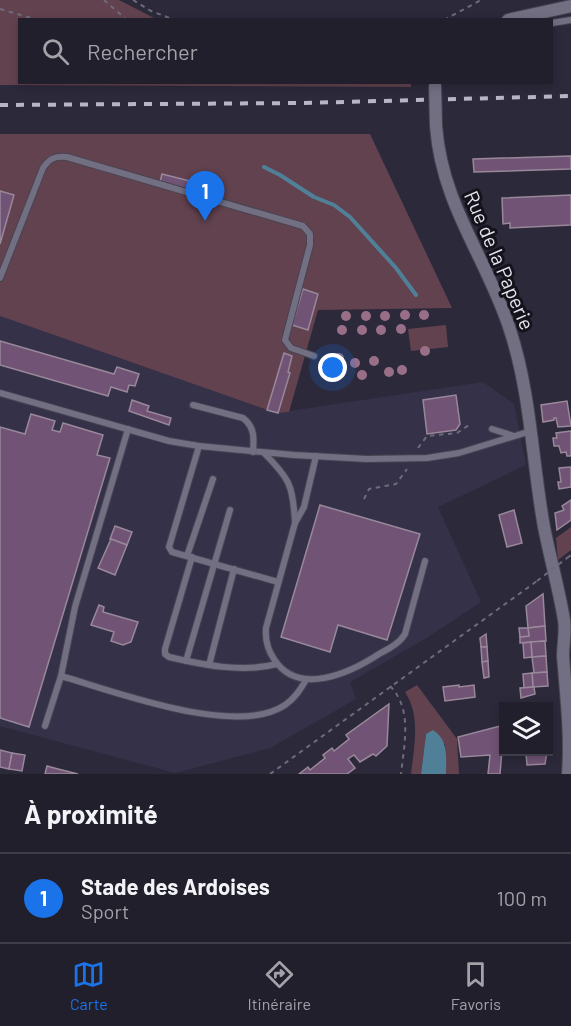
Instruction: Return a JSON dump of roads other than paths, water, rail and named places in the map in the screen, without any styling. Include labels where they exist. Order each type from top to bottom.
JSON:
[{"type":"street","points":[[517,18],[571,6]]},
{"type":"street","name":"Rue de la Paperie","points":[[435,84],[438,147],[448,189],[465,231],[502,307],[523,376],[544,527],[568,626],[563,654],[570,749],[568,774]]},
{"type":"lane","points":[[553,23],[571,20]]},
{"type":"lane","points":[[0,278],[44,168],[54,157],[67,157],[303,226],[310,234],[310,244],[285,340],[291,348],[314,356]]},
{"type":"lane","points":[[0,393],[169,441],[253,452],[375,459],[428,458],[459,453],[531,431]]},
{"type":"lane","points":[[193,405],[243,418],[249,422],[253,434],[253,452]]},
{"type":"lane","points":[[45,726],[61,676],[75,607],[128,429]]},
{"type":"lane","points":[[492,429],[515,436]]},
{"type":"lane","points":[[199,446],[169,547],[172,552],[278,582]]},
{"type":"lane","points":[[263,452],[278,466],[290,483],[294,497],[295,524]]},
{"type":"lane","points":[[316,456],[304,507],[295,524],[269,613],[265,637],[268,650],[278,664],[291,676],[306,680],[326,678],[362,664],[402,639],[425,561]]},
{"type":"lane","points":[[213,479],[189,557],[165,654],[169,657],[209,665],[261,668],[278,664]]},
{"type":"lane","points":[[186,661],[230,510]]},
{"type":"lane","points":[[209,665],[234,569]]},
{"type":"lane","points":[[61,676],[189,712],[247,717],[278,709],[297,695],[306,680]]},
{"type":"water","points":[[433,730],[444,744],[446,774],[421,774],[426,734]]},
{"type":"waterway","points":[[264,167],[314,197],[334,205],[350,217],[396,268],[416,295]]},
{"type":"railway","points":[[0,105],[304,103],[571,96]]},
{"type":"place","name":"Stade des Ardoises","points":[[205,221]]}]
